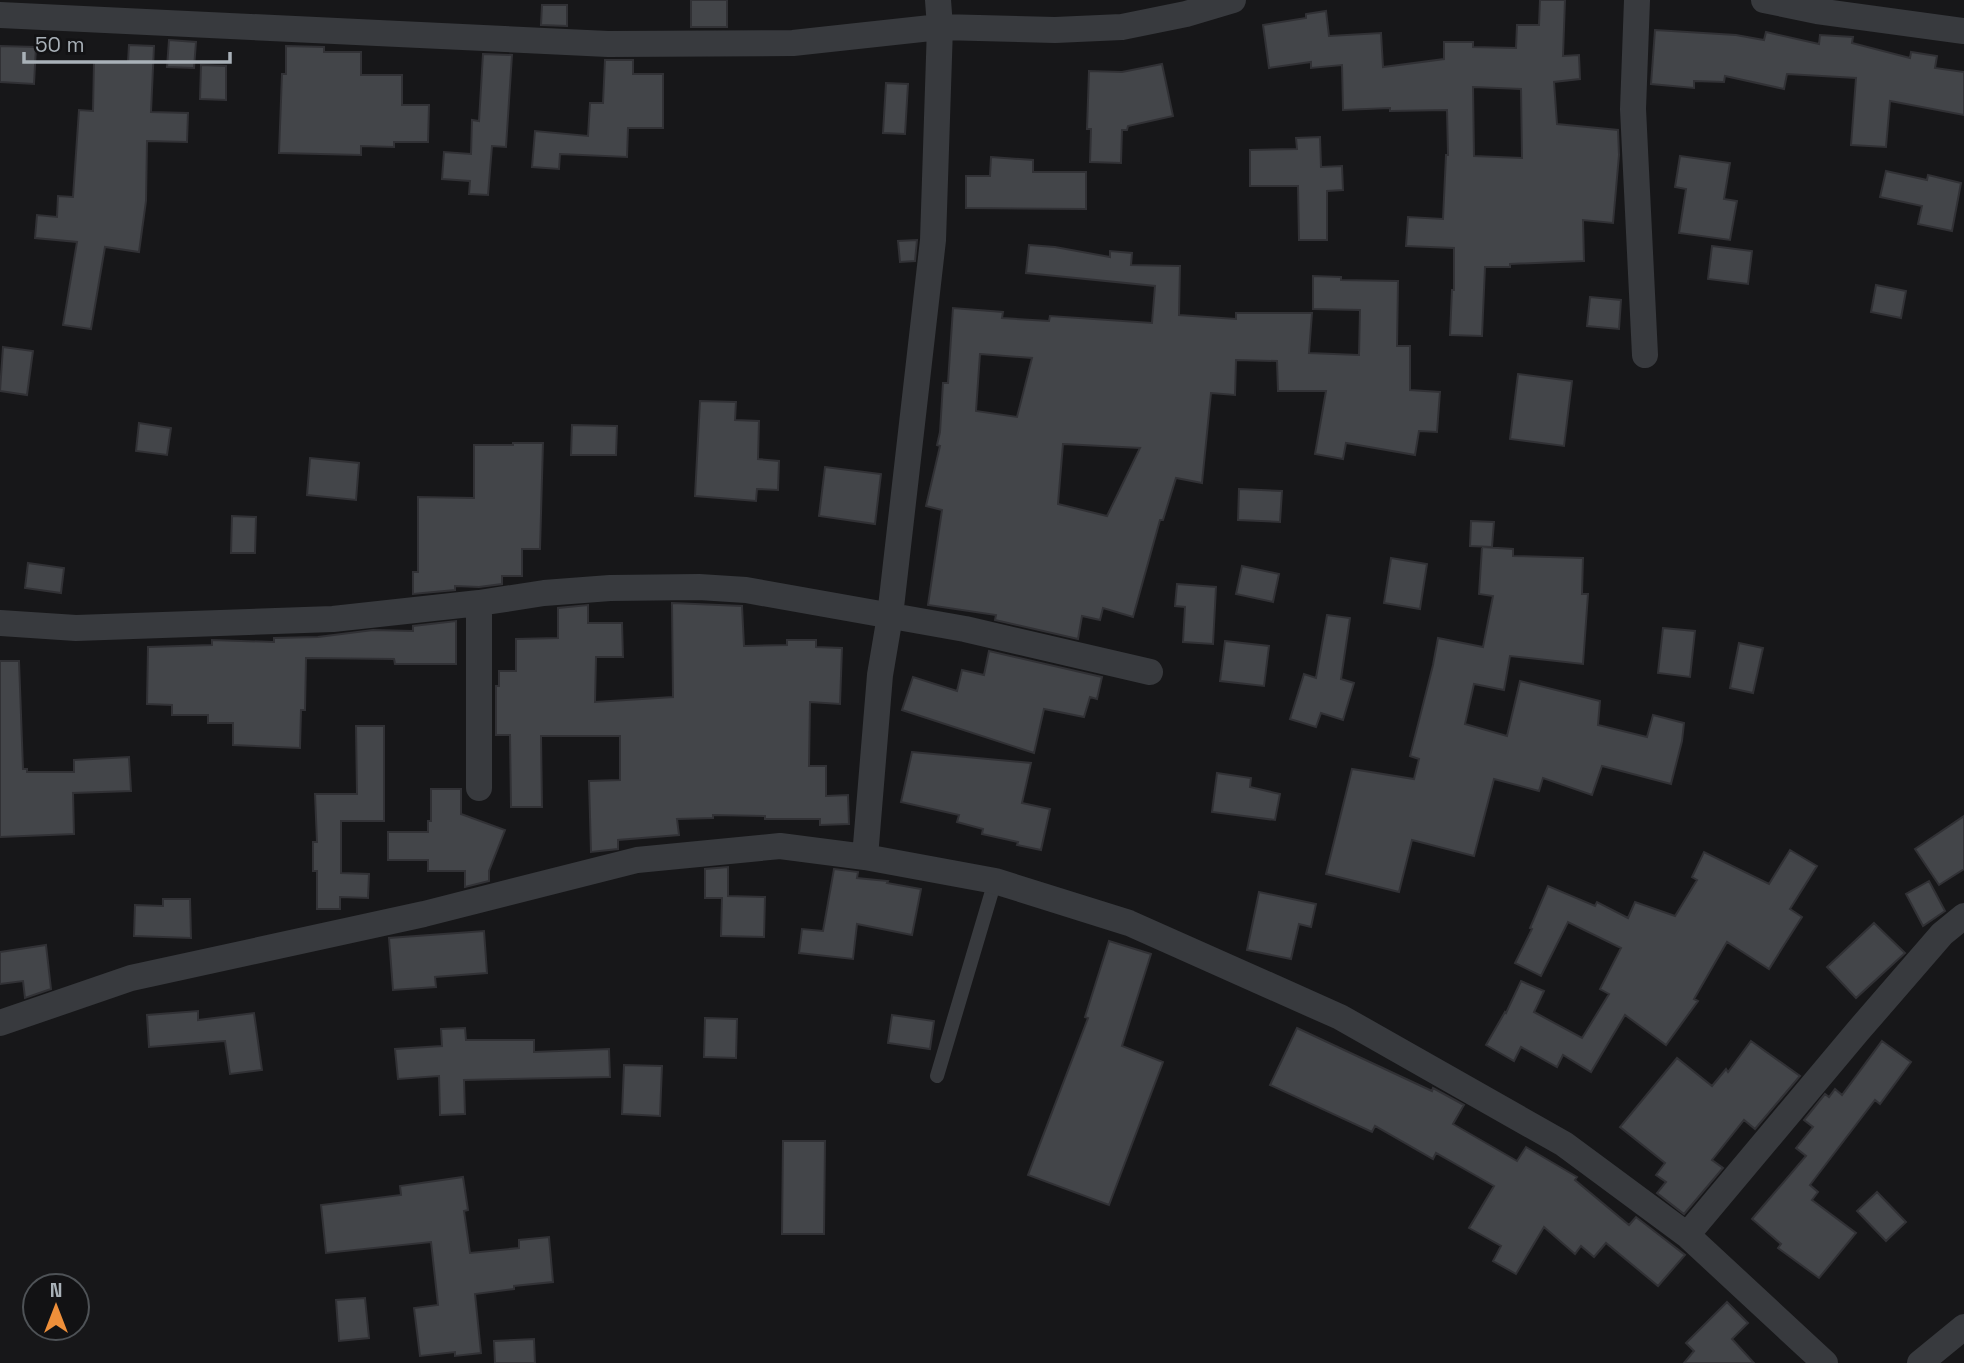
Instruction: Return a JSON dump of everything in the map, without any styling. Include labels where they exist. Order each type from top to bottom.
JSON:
[{"type":"street","points":[[865,857],[880,675],[890,616],[933,240],[940,27],[938,0]]},
{"type":"street","points":[[0,15],[608,44],[793,43],[940,27],[1055,30],[1122,27],[1186,14],[1233,0]]},
{"type":"street","points":[[1637,0],[1633,109],[1645,355]]},
{"type":"street","points":[[1764,0],[1819,6],[1964,32]]},
{"type":"street","points":[[0,623],[76,628],[333,619],[544,593],[610,588],[699,587],[746,590],[991,634],[1150,672]]},
{"type":"street","points":[[478,603],[478,788]]},
{"type":"street","points":[[0,1023],[131,978],[424,914],[638,860],[780,846],[865,857],[995,881],[1129,923],[1340,1017],[1564,1144],[1687,1236],[1825,1363]]},
{"type":"street","points":[[1687,1236],[1883,1002],[1942,934],[1964,916]]},
{"type":"street","points":[[1920,1363],[1964,1327]]},
{"type":"lane","points":[[937,1076],[995,881]]},
{"type":"building","points":[[691,0],[727,0],[727,27],[691,27]]},
{"type":"building","points":[[1540,0],[1565,0],[1563,56],[1579,55],[1580,79],[1554,82],[1557,124],[1618,130],[1619,155],[1613,223],[1583,220],[1584,261],[1485,267],[1482,336],[1450,335],[1454,248],[1406,246],[1408,217],[1443,219],[1448,155],[1447,110],[1343,110],[1342,65],[1311,68],[1311,62],[1269,68],[1263,25],[1306,18],[1306,14],[1326,11],[1329,36],[1381,33],[1383,67],[1444,59],[1444,42],[1473,42],[1473,47],[1516,48],[1517,25],[1539,25]],"holes":[[[1473,87],[1521,89],[1522,158],[1474,156]]]},
{"type":"building","points":[[542,5],[567,5],[567,26],[541,25]]},
{"type":"building","points":[[1655,30],[1736,35],[1764,40],[1766,32],[1819,44],[1820,35],[1853,37],[1852,43],[1910,58],[1911,52],[1937,56],[1935,68],[1964,72],[1964,115],[1890,101],[1886,147],[1851,145],[1856,78],[1787,74],[1784,89],[1725,76],[1724,82],[1694,81],[1694,88],[1651,84]]},
{"type":"building","points":[[169,40],[196,42],[194,68],[167,67]]},
{"type":"building","points":[[129,45],[154,46],[151,112],[188,113],[187,142],[147,141],[146,201],[139,252],[105,247],[91,329],[63,325],[77,242],[35,238],[37,215],[57,217],[58,196],[73,197],[79,110],[93,111],[94,62],[128,62]]},
{"type":"building","points":[[0,46],[36,47],[34,84],[0,82]]},
{"type":"building","points":[[286,46],[324,47],[324,52],[361,52],[361,75],[402,75],[402,105],[429,105],[428,142],[394,142],[394,147],[361,146],[361,155],[279,153],[282,74],[286,74]]},
{"type":"building","points":[[483,54],[512,55],[506,147],[492,146],[488,195],[469,194],[470,181],[442,179],[444,152],[471,154],[472,120],[479,121]]},
{"type":"building","points":[[605,60],[633,60],[633,74],[663,74],[663,128],[628,128],[627,157],[560,154],[559,169],[532,167],[535,131],[588,136],[590,103],[603,103]]},
{"type":"building","points":[[1162,64],[1173,116],[1128,126],[1127,130],[1122,130],[1121,163],[1090,162],[1091,129],[1087,129],[1089,71],[1122,72]]},
{"type":"building","points":[[201,65],[226,66],[226,100],[200,99]]},
{"type":"building","points":[[886,83],[908,84],[905,134],[883,133]]},
{"type":"building","points":[[1320,137],[1321,167],[1342,166],[1343,190],[1327,191],[1327,240],[1299,240],[1298,186],[1250,186],[1250,150],[1297,149],[1296,138]]},
{"type":"building","points":[[1680,156],[1730,163],[1724,199],[1737,201],[1730,240],[1679,233],[1686,189],[1675,187]]},
{"type":"building","points":[[991,157],[1033,160],[1033,172],[1086,172],[1086,209],[966,208],[966,176],[990,176]]},
{"type":"building","points":[[1886,171],[1927,180],[1928,175],[1961,183],[1952,231],[1918,224],[1922,206],[1880,197]]},
{"type":"building","points":[[917,240],[915,261],[900,262],[898,241]]},
{"type":"building","points":[[1029,245],[1110,257],[1110,251],[1132,253],[1131,265],[1180,266],[1179,315],[1236,319],[1236,313],[1312,313],[1309,353],[1359,355],[1360,310],[1313,309],[1313,276],[1341,277],[1341,280],[1398,281],[1397,346],[1410,346],[1410,390],[1440,392],[1437,432],[1419,431],[1415,455],[1346,443],[1343,459],[1315,454],[1326,391],[1278,391],[1277,361],[1236,360],[1235,395],[1211,393],[1202,483],[1176,478],[1163,520],[1160,520],[1133,617],[1103,608],[1100,620],[1082,616],[1078,639],[995,620],[996,615],[928,605],[942,510],[926,506],[940,446],[937,445],[943,383],[948,383],[953,308],[1003,312],[1002,318],[1049,321],[1050,316],[1152,323],[1155,286],[1026,273]],"holes":[[[980,354],[1032,358],[1017,417],[976,411]],[[1063,444],[1140,448],[1107,516],[1058,504]]]},
{"type":"building","points":[[1712,246],[1752,251],[1748,284],[1708,279]]},
{"type":"building","points":[[1876,285],[1906,291],[1901,318],[1871,312]]},
{"type":"building","points":[[1590,297],[1621,300],[1619,329],[1587,326]]},
{"type":"building","points":[[3,347],[33,351],[27,395],[0,391]]},
{"type":"building","points":[[1518,374],[1572,381],[1564,446],[1510,439]]},
{"type":"building","points":[[700,401],[736,402],[735,420],[759,421],[758,459],[779,461],[778,490],[757,489],[756,501],[695,496]]},
{"type":"building","points":[[139,423],[171,428],[167,455],[136,451]]},
{"type":"building","points":[[572,425],[617,426],[616,455],[571,455]]},
{"type":"building","points":[[543,443],[540,549],[522,549],[522,576],[502,576],[502,584],[455,586],[455,590],[413,594],[413,572],[418,572],[418,497],[474,498],[474,445]]},
{"type":"building","points":[[310,458],[359,463],[356,500],[307,495]]},
{"type":"building","points":[[825,467],[881,474],[875,524],[819,516]]},
{"type":"building","points":[[1239,489],[1282,491],[1280,522],[1238,520]]},
{"type":"building","points":[[232,516],[256,517],[255,553],[231,553]]},
{"type":"building","points":[[1471,521],[1494,522],[1492,547],[1470,546]]},
{"type":"building","points":[[1482,547],[1513,549],[1513,556],[1583,558],[1582,594],[1588,594],[1583,664],[1510,656],[1504,690],[1474,684],[1465,724],[1507,736],[1520,681],[1600,701],[1598,725],[1647,737],[1653,715],[1684,723],[1671,784],[1602,766],[1592,795],[1543,778],[1539,791],[1494,779],[1474,856],[1412,840],[1399,892],[1326,874],[1352,769],[1414,779],[1419,759],[1410,756],[1438,638],[1483,647],[1493,596],[1479,594]]},
{"type":"building","points":[[1391,558],[1427,564],[1420,609],[1384,603]]},
{"type":"building","points":[[28,563],[64,568],[61,593],[25,588]]},
{"type":"building","points":[[1242,566],[1279,574],[1273,602],[1236,594]]},
{"type":"building","points":[[1177,584],[1216,587],[1213,644],[1183,642],[1185,607],[1175,606]]},
{"type":"building","points":[[672,603],[742,606],[744,646],[787,645],[787,640],[816,640],[816,647],[842,648],[840,704],[810,702],[809,766],[826,766],[826,796],[848,795],[849,824],[820,825],[820,819],[713,815],[713,818],[677,819],[679,835],[618,840],[618,849],[591,852],[589,781],[620,780],[620,736],[541,736],[542,807],[511,807],[510,735],[496,735],[496,686],[499,686],[499,671],[516,671],[516,639],[558,638],[558,608],[588,605],[588,623],[622,623],[623,657],[596,657],[595,702],[673,697]]},
{"type":"building","points":[[1327,615],[1350,618],[1341,679],[1354,683],[1343,720],[1321,713],[1316,727],[1290,719],[1304,674],[1316,678]]},
{"type":"building","points":[[456,621],[456,664],[395,664],[394,659],[306,658],[305,710],[301,710],[300,748],[233,745],[233,723],[208,723],[208,715],[172,715],[172,705],[147,704],[148,647],[212,645],[212,640],[274,642],[274,638],[318,637],[373,630],[413,631],[413,626]]},
{"type":"building","points":[[1663,628],[1695,631],[1690,677],[1658,673]]},
{"type":"building","points":[[1225,641],[1269,646],[1264,686],[1220,681]]},
{"type":"building","points":[[1739,643],[1763,648],[1753,693],[1730,688]]},
{"type":"building","points":[[989,651],[1102,677],[1097,699],[1090,697],[1084,717],[1044,709],[1034,753],[902,710],[913,677],[957,691],[962,670],[984,675]]},
{"type":"building","points":[[0,661],[19,661],[23,769],[27,769],[27,772],[74,772],[74,760],[129,757],[131,791],[73,793],[74,834],[0,837]]},
{"type":"building","points":[[356,726],[384,726],[384,821],[341,821],[341,873],[369,874],[368,898],[340,897],[340,909],[317,909],[317,871],[313,871],[313,842],[317,842],[315,794],[357,794]]},
{"type":"building","points":[[912,752],[1031,763],[1022,803],[1050,809],[1041,850],[982,834],[983,829],[957,822],[959,815],[901,802]]},
{"type":"building","points":[[1217,773],[1251,778],[1250,787],[1280,794],[1275,820],[1212,812]]},
{"type":"building","points":[[431,789],[461,789],[461,814],[505,830],[489,871],[489,881],[465,887],[465,871],[428,871],[428,860],[388,860],[388,832],[428,832],[428,821],[431,821]]},
{"type":"building","points":[[1964,816],[1964,869],[1939,885],[1915,849]]},
{"type":"building","points":[[1790,850],[1817,866],[1790,909],[1802,917],[1769,969],[1727,942],[1694,999],[1698,1001],[1666,1045],[1625,1015],[1591,1072],[1563,1055],[1557,1067],[1521,1047],[1514,1061],[1486,1045],[1506,1013],[1521,981],[1544,991],[1534,1012],[1582,1038],[1609,994],[1600,989],[1621,948],[1568,922],[1541,976],[1515,963],[1532,929],[1530,928],[1548,886],[1595,906],[1597,902],[1628,918],[1635,902],[1675,916],[1697,880],[1692,877],[1704,852],[1769,884]]},
{"type":"building","points":[[728,867],[728,896],[765,897],[764,937],[721,936],[722,898],[705,898],[705,869]]},
{"type":"building","points":[[834,869],[858,872],[857,878],[888,881],[887,883],[921,889],[912,935],[857,924],[853,959],[799,953],[802,929],[823,931]]},
{"type":"building","points":[[1929,881],[1945,911],[1923,926],[1906,894]]},
{"type":"building","points":[[1259,892],[1316,904],[1311,927],[1299,924],[1291,959],[1247,950]]},
{"type":"building","points":[[163,899],[190,899],[191,938],[134,936],[135,905],[163,906]]},
{"type":"building","points":[[1874,923],[1905,953],[1856,998],[1827,967]]},
{"type":"building","points":[[484,931],[487,973],[435,977],[436,987],[393,990],[389,938]]},
{"type":"building","points":[[1109,941],[1151,954],[1122,1046],[1163,1062],[1109,1205],[1028,1175],[1088,1018],[1085,1017]]},
{"type":"building","points":[[46,945],[51,989],[25,998],[23,981],[0,984],[0,952]]},
{"type":"building","points":[[198,1011],[198,1020],[254,1013],[262,1070],[230,1074],[225,1041],[149,1047],[147,1015]]},
{"type":"building","points":[[892,1015],[934,1021],[930,1049],[888,1043]]},
{"type":"building","points":[[705,1018],[737,1019],[736,1058],[704,1057]]},
{"type":"building","points":[[465,1028],[466,1040],[534,1040],[534,1052],[609,1049],[610,1077],[464,1080],[465,1114],[440,1115],[439,1076],[398,1079],[395,1049],[442,1046],[441,1029]]},
{"type":"building","points":[[1297,1028],[1432,1091],[1433,1088],[1464,1105],[1453,1124],[1517,1161],[1526,1147],[1577,1177],[1575,1180],[1629,1225],[1636,1217],[1685,1255],[1658,1286],[1606,1243],[1594,1257],[1581,1246],[1575,1254],[1544,1227],[1516,1274],[1493,1261],[1501,1246],[1469,1228],[1494,1186],[1436,1153],[1433,1159],[1375,1126],[1372,1132],[1270,1085]]},
{"type":"building","points":[[1751,1041],[1800,1076],[1755,1129],[1744,1120],[1712,1160],[1723,1168],[1684,1214],[1657,1193],[1666,1182],[1656,1175],[1665,1163],[1620,1127],[1677,1058],[1712,1086],[1726,1069],[1728,1072]]},
{"type":"building","points":[[1882,1041],[1911,1062],[1880,1104],[1875,1100],[1810,1185],[1818,1192],[1812,1200],[1856,1233],[1819,1278],[1778,1248],[1781,1244],[1752,1219],[1806,1156],[1796,1148],[1813,1127],[1804,1120],[1825,1094],[1829,1097],[1835,1089],[1842,1095]]},
{"type":"building","points":[[624,1065],[662,1066],[660,1116],[622,1114]]},
{"type":"building","points":[[783,1141],[825,1141],[824,1234],[782,1234]]},
{"type":"building","points":[[463,1177],[468,1210],[464,1211],[470,1253],[519,1248],[519,1240],[549,1237],[553,1282],[475,1294],[481,1353],[455,1356],[455,1352],[420,1356],[414,1308],[438,1305],[431,1242],[326,1253],[321,1205],[401,1195],[400,1186]]},
{"type":"building","points":[[1877,1192],[1906,1222],[1886,1241],[1857,1211]]},
{"type":"building","points":[[365,1298],[369,1338],[339,1341],[336,1300]]},
{"type":"building","points":[[1727,1302],[1748,1323],[1732,1339],[1754,1363],[1684,1363],[1694,1351],[1686,1343]]},
{"type":"building","points":[[534,1339],[535,1363],[495,1363],[494,1341]]}]
